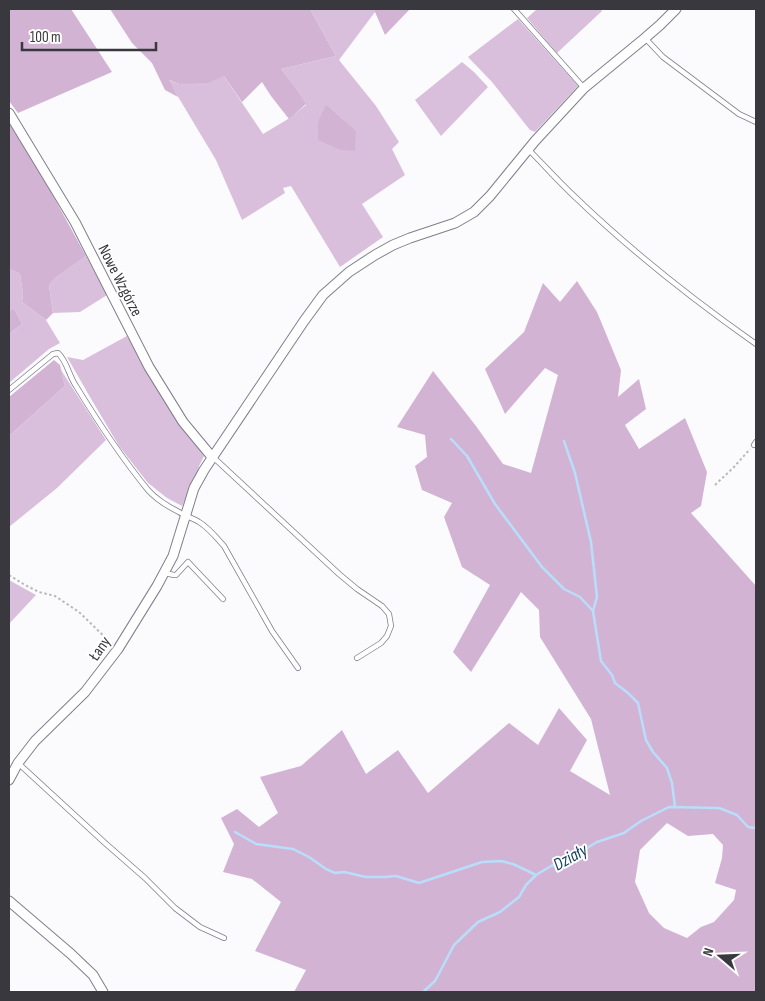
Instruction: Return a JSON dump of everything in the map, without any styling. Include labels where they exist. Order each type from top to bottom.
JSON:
[{"type":"street","name":"Łany","points":[[9,780],[18,763],[35,741],[85,692],[118,649],[165,573],[173,556],[194,488],[204,470],[323,295],[349,272],[375,254],[393,245],[455,223],[474,212],[490,196],[551,122],[584,88],[660,25],[676,9]]},
{"type":"street","name":"Nowe Wzgórze","points":[[9,112],[76,222],[149,367],[183,422],[212,457]]},
{"type":"street","points":[[9,901],[88,970],[103,992]]},
{"type":"lane","points":[[514,9],[584,88]]},
{"type":"lane","points":[[644,38],[663,57],[739,114],[756,122]]},
{"type":"lane","points":[[528,149],[572,195],[618,237],[712,313],[756,344]]},
{"type":"lane","points":[[9,390],[53,354],[58,353],[62,356],[73,382],[125,462],[150,492],[178,512],[198,521],[214,534],[224,546],[272,631],[298,668]]},
{"type":"lane","points":[[212,457],[339,574],[382,606],[388,614],[390,626],[387,636],[381,643],[357,658]]},
{"type":"lane","points":[[165,573],[176,575],[188,562],[224,599]]},
{"type":"lane","points":[[18,763],[146,878],[175,908],[200,927],[224,938]]},
{"type":"path","points":[[715,485],[755,444]]},
{"type":"path","points":[[9,575],[39,592],[55,596],[79,612],[118,649]]},
{"type":"shaded area","points":[[9,9],[71,9],[112,72],[18,113],[9,101]]},
{"type":"shaded area","points":[[110,9],[310,9],[336,56],[281,69],[306,104],[289,119],[262,82],[242,102],[224,76],[208,83],[179,84],[169,80],[178,97],[165,90],[152,63],[132,43]]},
{"type":"shaded area","points":[[310,9],[372,9],[375,12],[339,60],[376,106],[399,142],[392,149],[405,175],[362,204],[383,237],[340,267],[291,186],[283,188],[285,193],[242,220],[216,160],[168,80],[179,84],[224,76],[263,134],[288,119],[306,105],[281,69],[336,56]]},
{"type":"shaded area","points":[[372,9],[410,9],[385,35]]},
{"type":"shaded area","points":[[537,9],[600,9],[602,11],[557,53],[527,18]]},
{"type":"shaded area","points":[[518,19],[578,86],[535,132],[530,130],[492,82],[468,57]]},
{"type":"shaded area","points":[[462,62],[488,87],[441,136],[415,100]]},
{"type":"shaded area","points":[[326,105],[356,131],[355,151],[341,150],[318,140],[318,122]]},
{"type":"shaded area","points":[[9,123],[40,172],[86,256],[54,278],[49,285],[53,313],[46,320],[22,302],[23,294],[20,274],[9,269]]},
{"type":"shaded area","points":[[86,256],[107,295],[80,312],[53,313],[49,285],[54,277]]},
{"type":"shaded area","points":[[9,269],[20,274],[23,294],[22,302],[46,320],[60,343],[49,349],[9,383],[9,334],[22,324],[14,308],[9,311]]},
{"type":"shaded area","points":[[577,281],[597,312],[621,370],[618,397],[639,379],[646,409],[625,425],[639,449],[685,418],[707,472],[701,506],[691,513],[756,586],[756,992],[294,992],[306,970],[255,951],[281,902],[252,879],[223,872],[234,844],[221,818],[237,809],[259,827],[278,813],[260,777],[301,766],[342,730],[366,774],[398,750],[428,793],[509,723],[538,745],[559,708],[587,740],[570,771],[610,795],[591,719],[540,637],[539,610],[521,592],[471,672],[453,652],[490,585],[462,567],[444,517],[452,503],[422,490],[415,466],[427,457],[425,435],[397,427],[433,371],[503,464],[531,473],[558,375],[545,368],[505,414],[485,369],[524,332],[543,283],[560,302]],"holes":[[[667,823],[688,836],[713,834],[723,845],[722,858],[715,883],[736,890],[734,900],[714,922],[701,927],[687,938],[664,928],[649,913],[635,882],[640,850]]]},
{"type":"shaded area","points":[[14,308],[22,324],[9,334],[9,311]]},
{"type":"shaded area","points":[[127,336],[204,456],[182,506],[167,498],[148,483],[119,446],[67,357],[83,360]]},
{"type":"shaded area","points":[[54,360],[60,365],[65,386],[9,436],[9,397]]},
{"type":"shaded area","points":[[61,370],[106,440],[57,488],[9,527],[9,436],[65,386]]},
{"type":"shaded area","points":[[9,580],[36,595],[9,624]]},
{"type":"waterway","points":[[451,439],[467,456],[495,504],[542,567],[564,589],[580,597],[593,611],[601,661],[612,675],[615,683],[638,703],[646,740],[653,752],[667,768],[672,783],[675,807]]},
{"type":"waterway","points":[[564,441],[575,473],[591,542],[597,597],[593,611]]},
{"type":"waterway","name":"Działy","points":[[423,992],[435,981],[454,945],[478,922],[500,912],[519,897],[526,885],[536,875],[597,842],[624,833],[641,821],[669,807],[719,808],[737,815],[748,827],[756,828]]},
{"type":"waterway","points":[[235,832],[256,844],[293,849],[335,873],[344,872],[366,877],[396,876],[419,883],[482,862],[501,861],[513,864],[536,875]]}]
